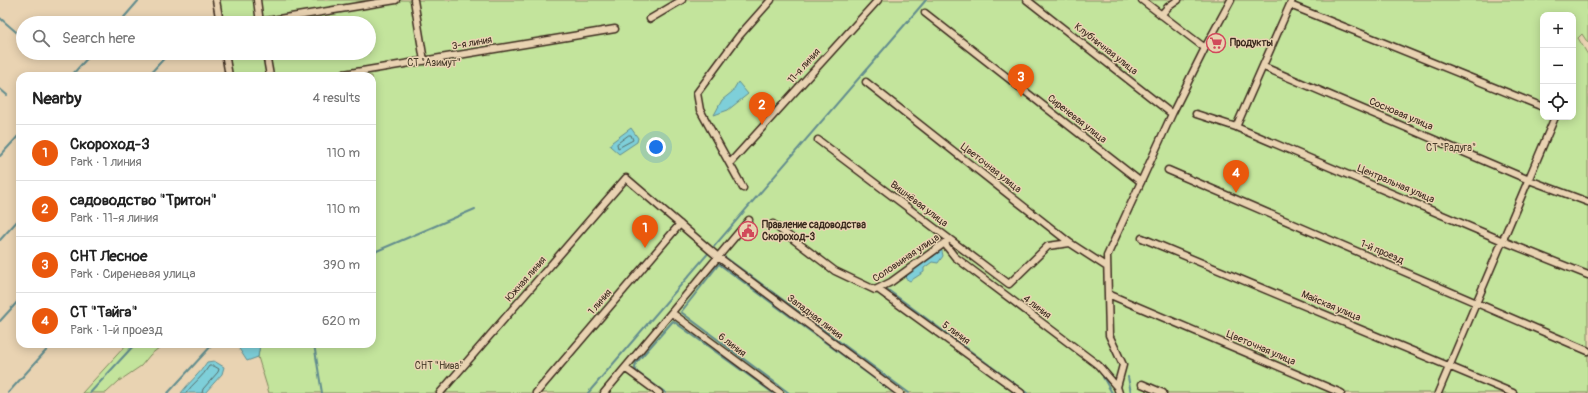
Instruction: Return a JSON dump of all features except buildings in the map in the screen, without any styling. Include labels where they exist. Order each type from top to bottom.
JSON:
[{"type":"street","points":[[216,0],[219,16]]},
{"type":"street","points":[[257,0],[259,16]]},
{"type":"street","points":[[297,16],[396,0]]},
{"type":"street","points":[[414,0],[424,61]]},
{"type":"street","points":[[650,18],[682,0]]},
{"type":"street","points":[[743,188],[700,110],[697,93],[740,36],[771,0]]},
{"type":"street","name":"11-я линия","points":[[730,163],[878,0]]},
{"type":"street","name":"Клубничная улица","points":[[1027,0],[1172,114]]},
{"type":"street","points":[[1142,0],[1205,48]]},
{"type":"street","points":[[1161,15],[1168,7],[1178,0]]},
{"type":"street","points":[[1118,390],[1122,365],[1109,335],[1108,256],[1114,239],[1172,114],[1231,0]]},
{"type":"street","points":[[1236,127],[1264,67],[1291,2],[1540,106]]},
{"type":"street","name":"Сиреневая улица","points":[[925,13],[1141,182]]},
{"type":"street","name":"3-я линия","points":[[357,72],[614,29]]},
{"type":"street","points":[[226,60],[228,72]]},
{"type":"street","points":[[267,60],[269,72]]},
{"type":"street","name":"Сосновая улица","points":[[1264,67],[1529,180],[1588,202]]},
{"type":"street","name":"Цветочная улица","points":[[866,82],[1070,243],[1107,267]]},
{"type":"street","name":"Центральная улица","points":[[1196,114],[1236,127],[1503,241],[1588,275]]},
{"type":"street","points":[[1438,393],[1554,120]]},
{"type":"street","name":"Вишнёвая улица","points":[[818,140],[1009,284],[1048,246],[1070,243]]},
{"type":"street","name":"1-й проезд","points":[[1168,170],[1588,351]]},
{"type":"street","name":"Западная линия","points":[[626,178],[710,250],[900,393]]},
{"type":"street","name":"Южная линия","points":[[440,393],[626,178]]},
{"type":"street","points":[[604,393],[749,220]]},
{"type":"street","name":"1 линия","points":[[536,393],[680,224]]},
{"type":"street","name":"Соловьиная улица","points":[[772,224],[835,271],[875,290],[879,290],[944,243],[951,240]]},
{"type":"street","name":"Майская улица","points":[[1142,238],[1513,393]]},
{"type":"street","name":"4 линия","points":[[944,243],[955,257],[1098,365],[1118,390]]},
{"type":"street","name":"5 линия","points":[[879,290],[1021,393]]},
{"type":"street","name":"Цветочная улица","points":[[1108,294],[1341,393]]},
{"type":"street","name":"6 линия","points":[[672,313],[780,393]]},
{"type":"street","points":[[625,368],[659,393]]},
{"type":"street","points":[[1142,384],[1163,393]]},
{"type":"green space","points":[[216,0],[1588,0],[1588,43],[1582,34],[1578,38],[1588,55],[1588,393],[269,393],[258,357],[259,348],[376,348],[376,72],[228,72],[226,60],[376,60],[376,16],[219,16]]},
{"type":"green space","points":[[123,348],[159,348],[150,355],[141,366],[119,381],[106,393],[82,393]]},
{"type":"water","points":[[738,82],[748,94],[728,110],[714,115],[722,100],[732,92]]},
{"type":"water","points":[[631,128],[638,138],[637,142],[619,154],[610,146],[612,142]]},
{"type":"water","points":[[940,249],[943,256],[938,263],[932,262],[924,268],[924,272],[910,281],[905,278],[905,275],[934,256]]},
{"type":"water","points":[[239,348],[259,348],[258,357],[247,361]]},
{"type":"water","points":[[214,361],[224,367],[222,374],[205,393],[181,393],[207,362]]},
{"type":"waterway","points":[[125,16],[139,0]]},
{"type":"waterway","points":[[588,393],[926,0]]},
{"type":"waterway","points":[[0,18],[16,32]]},
{"type":"waterway","points":[[75,72],[86,60]]},
{"type":"waterway","points":[[152,72],[163,60]]},
{"type":"waterway","points":[[0,89],[7,95]]},
{"type":"waterway","points":[[0,156],[16,138]]},
{"type":"waterway","points":[[376,251],[475,209]]},
{"type":"waterway","points":[[0,240],[16,222]]},
{"type":"waterway","points":[[725,257],[909,393]]},
{"type":"waterway","points":[[789,393],[681,312],[719,264],[894,393]]},
{"type":"waterway","points":[[888,290],[1027,393]]},
{"type":"waterway","points":[[0,321],[16,303]]},
{"type":"waterway","points":[[666,393],[637,372],[635,368],[636,363],[673,321],[773,393]]},
{"type":"waterway","points":[[917,321],[1015,393]]},
{"type":"waterway","points":[[8,393],[48,348]]},
{"type":"waterway","points":[[90,393],[131,348]]},
{"type":"waterway","points":[[168,393],[209,348]]},
{"type":"waterway","points":[[315,348],[322,393]]},
{"type":"waterway","points":[[1103,377],[1112,393]]},
{"type":"waterway","points":[[1128,377],[1131,393]]},
{"type":"place","name":"Продукты","points":[[1216,43]]},
{"type":"place","name":"СНТ Лесное","points":[[1021,97]]},
{"type":"place","name":"садоводство \"Тритон\"","points":[[762,125]]},
{"type":"place","name":"СТ \"Тайга\"","points":[[1236,193]]},
{"type":"place","name":"Правление садоводства Скороход-3","points":[[748,231]]},
{"type":"place","name":"Скороход-3","points":[[645,248]]},
{"type":"park label","name":"СТ \"Азимут\"","points":[[434,63]]},
{"type":"park label","name":"СТ \"Радуга\"","points":[[1451,148]]},
{"type":"park label","name":"СНТ \"Нива\"","points":[[439,366]]}]
